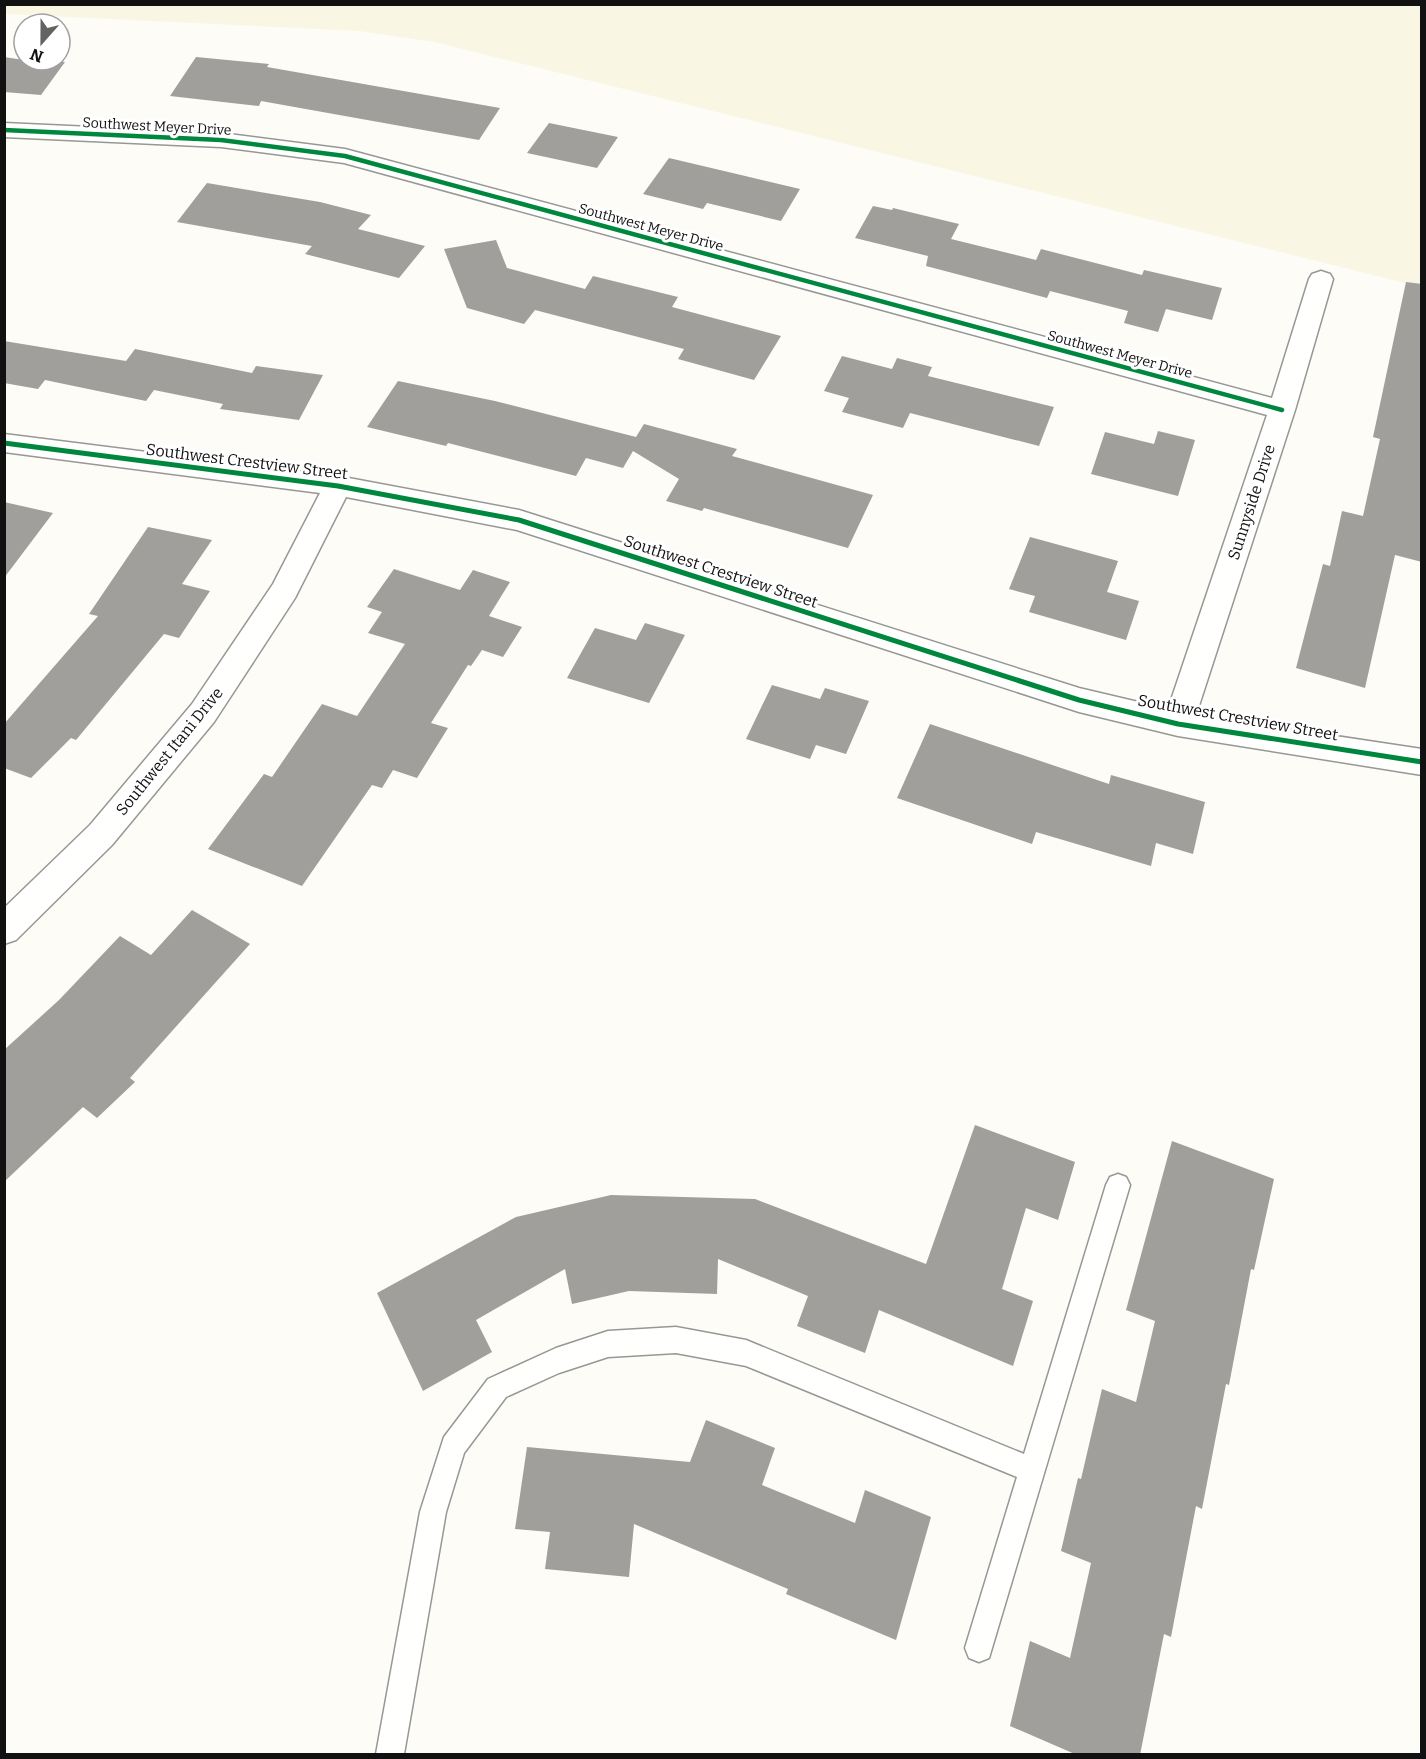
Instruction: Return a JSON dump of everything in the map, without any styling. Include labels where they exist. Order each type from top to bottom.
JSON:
[{"type":"street","name":"Southwest Meyer Drive","points":[[4,130],[221,140],[345,156],[1281,410]]},
{"type":"street","name":"Sunnyside Drive","points":[[1178,724],[1281,410],[1321,279]]},
{"type":"street","name":"Southwest Crestview Street","points":[[4,443],[338,486],[519,520],[1079,700],[1178,724],[1422,762]]},
{"type":"street","name":"Southwest Itani Drive","points":[[4,930],[101,835],[203,713],[285,590],[338,486]]},
{"type":"lane","points":[[979,1648],[1118,1185]]},
{"type":"lane","points":[[390,1755],[433,1512],[453,1446],[497,1388],[556,1361],[608,1344],[676,1340],[746,1353],[1031,1470]]},
{"type":"shaded area","points":[[5,4],[1421,5],[1421,287],[435,42],[359,31],[72,17],[72,12],[5,14]]},
{"type":"building","points":[[4,57],[12,58],[12,72],[58,72],[41,95],[4,92]]},
{"type":"building","points":[[196,57],[269,64],[267,67],[500,108],[479,140],[261,101],[259,106],[170,96]]},
{"type":"building","points":[[549,123],[618,137],[597,168],[527,153]]},
{"type":"building","points":[[669,158],[800,189],[781,221],[707,203],[703,209],[643,194]]},
{"type":"building","points":[[207,183],[320,202],[371,215],[358,229],[425,246],[399,278],[305,254],[312,246],[177,222]]},
{"type":"building","points":[[873,206],[892,210],[893,208],[959,224],[951,239],[1036,260],[1041,249],[1142,275],[1144,270],[1222,288],[1212,320],[1166,309],[1158,332],[1124,323],[1128,311],[1050,291],[1047,298],[926,266],[928,256],[855,238]]},
{"type":"building","points":[[496,240],[507,268],[585,289],[593,276],[678,297],[672,307],[781,336],[754,380],[678,359],[684,349],[535,310],[524,324],[467,308],[444,249]]},
{"type":"building","points":[[1406,282],[1422,284],[1422,562],[1395,555],[1365,688],[1296,668],[1323,564],[1330,566],[1342,511],[1363,516],[1380,439],[1373,437]]},
{"type":"building","points":[[4,341],[126,361],[135,349],[252,373],[256,366],[323,375],[299,420],[220,409],[223,404],[154,390],[146,401],[45,380],[38,389],[4,383]]},
{"type":"building","points":[[842,356],[892,369],[897,358],[932,367],[928,376],[1054,407],[1039,446],[910,413],[903,428],[842,412],[849,398],[824,391]]},
{"type":"building","points":[[398,381],[495,401],[636,437],[644,424],[737,449],[732,456],[873,495],[848,548],[704,508],[702,511],[666,501],[679,479],[633,451],[623,468],[586,458],[576,476],[448,443],[446,446],[367,427]]},
{"type":"building","points":[[1158,431],[1195,440],[1178,496],[1091,474],[1105,432],[1154,444]]},
{"type":"building","points":[[4,502],[53,513],[4,578]]},
{"type":"building","points":[[148,527],[212,540],[182,584],[210,591],[179,638],[164,634],[76,740],[71,738],[31,778],[4,768],[4,724],[98,616],[89,614]]},
{"type":"building","points":[[1030,537],[1118,561],[1107,592],[1139,601],[1126,640],[1029,612],[1035,596],[1009,589]]},
{"type":"building","points":[[394,569],[460,590],[473,570],[510,582],[489,616],[522,627],[503,657],[482,650],[471,666],[468,665],[431,723],[448,728],[417,778],[393,770],[382,788],[372,785],[302,886],[208,849],[264,774],[272,777],[322,704],[357,716],[405,644],[368,633],[382,612],[367,607]]},
{"type":"building","points":[[645,623],[685,635],[649,703],[567,678],[595,628],[636,640]]},
{"type":"building","points":[[772,685],[820,699],[825,688],[869,701],[846,754],[816,745],[810,759],[746,739]]},
{"type":"building","points":[[930,724],[1109,784],[1111,775],[1205,802],[1193,854],[1156,843],[1151,866],[1036,832],[1032,844],[897,798]]},
{"type":"building","points":[[192,910],[250,944],[130,1078],[135,1082],[97,1118],[83,1107],[4,1182],[4,1050],[59,1000],[120,936],[151,955]]},
{"type":"building","points":[[975,1125],[1075,1162],[1058,1220],[1026,1208],[1002,1289],[1033,1301],[1013,1366],[879,1310],[865,1353],[797,1326],[808,1296],[718,1259],[717,1294],[629,1291],[572,1304],[565,1269],[476,1320],[492,1352],[423,1391],[377,1293],[516,1217],[611,1195],[755,1199],[926,1264]]},
{"type":"building","points":[[1172,1141],[1274,1179],[1254,1270],[1251,1269],[1202,1509],[1196,1506],[1171,1637],[1164,1634],[1140,1755],[1077,1755],[1010,1726],[1030,1641],[1070,1658],[1091,1563],[1061,1551],[1102,1389],[1136,1402],[1155,1321],[1126,1310]]},
{"type":"building","points":[[706,1420],[775,1448],[762,1485],[855,1523],[865,1490],[931,1517],[896,1640],[786,1594],[788,1589],[634,1524],[629,1577],[545,1569],[550,1532],[515,1529],[527,1447],[690,1462]]},
{"type":"cycle path","points":[[4,130],[221,140],[345,156],[1282,410]]},
{"type":"cycle path","points":[[4,443],[338,486],[519,520],[1079,700],[1178,724],[1422,762]]}]
